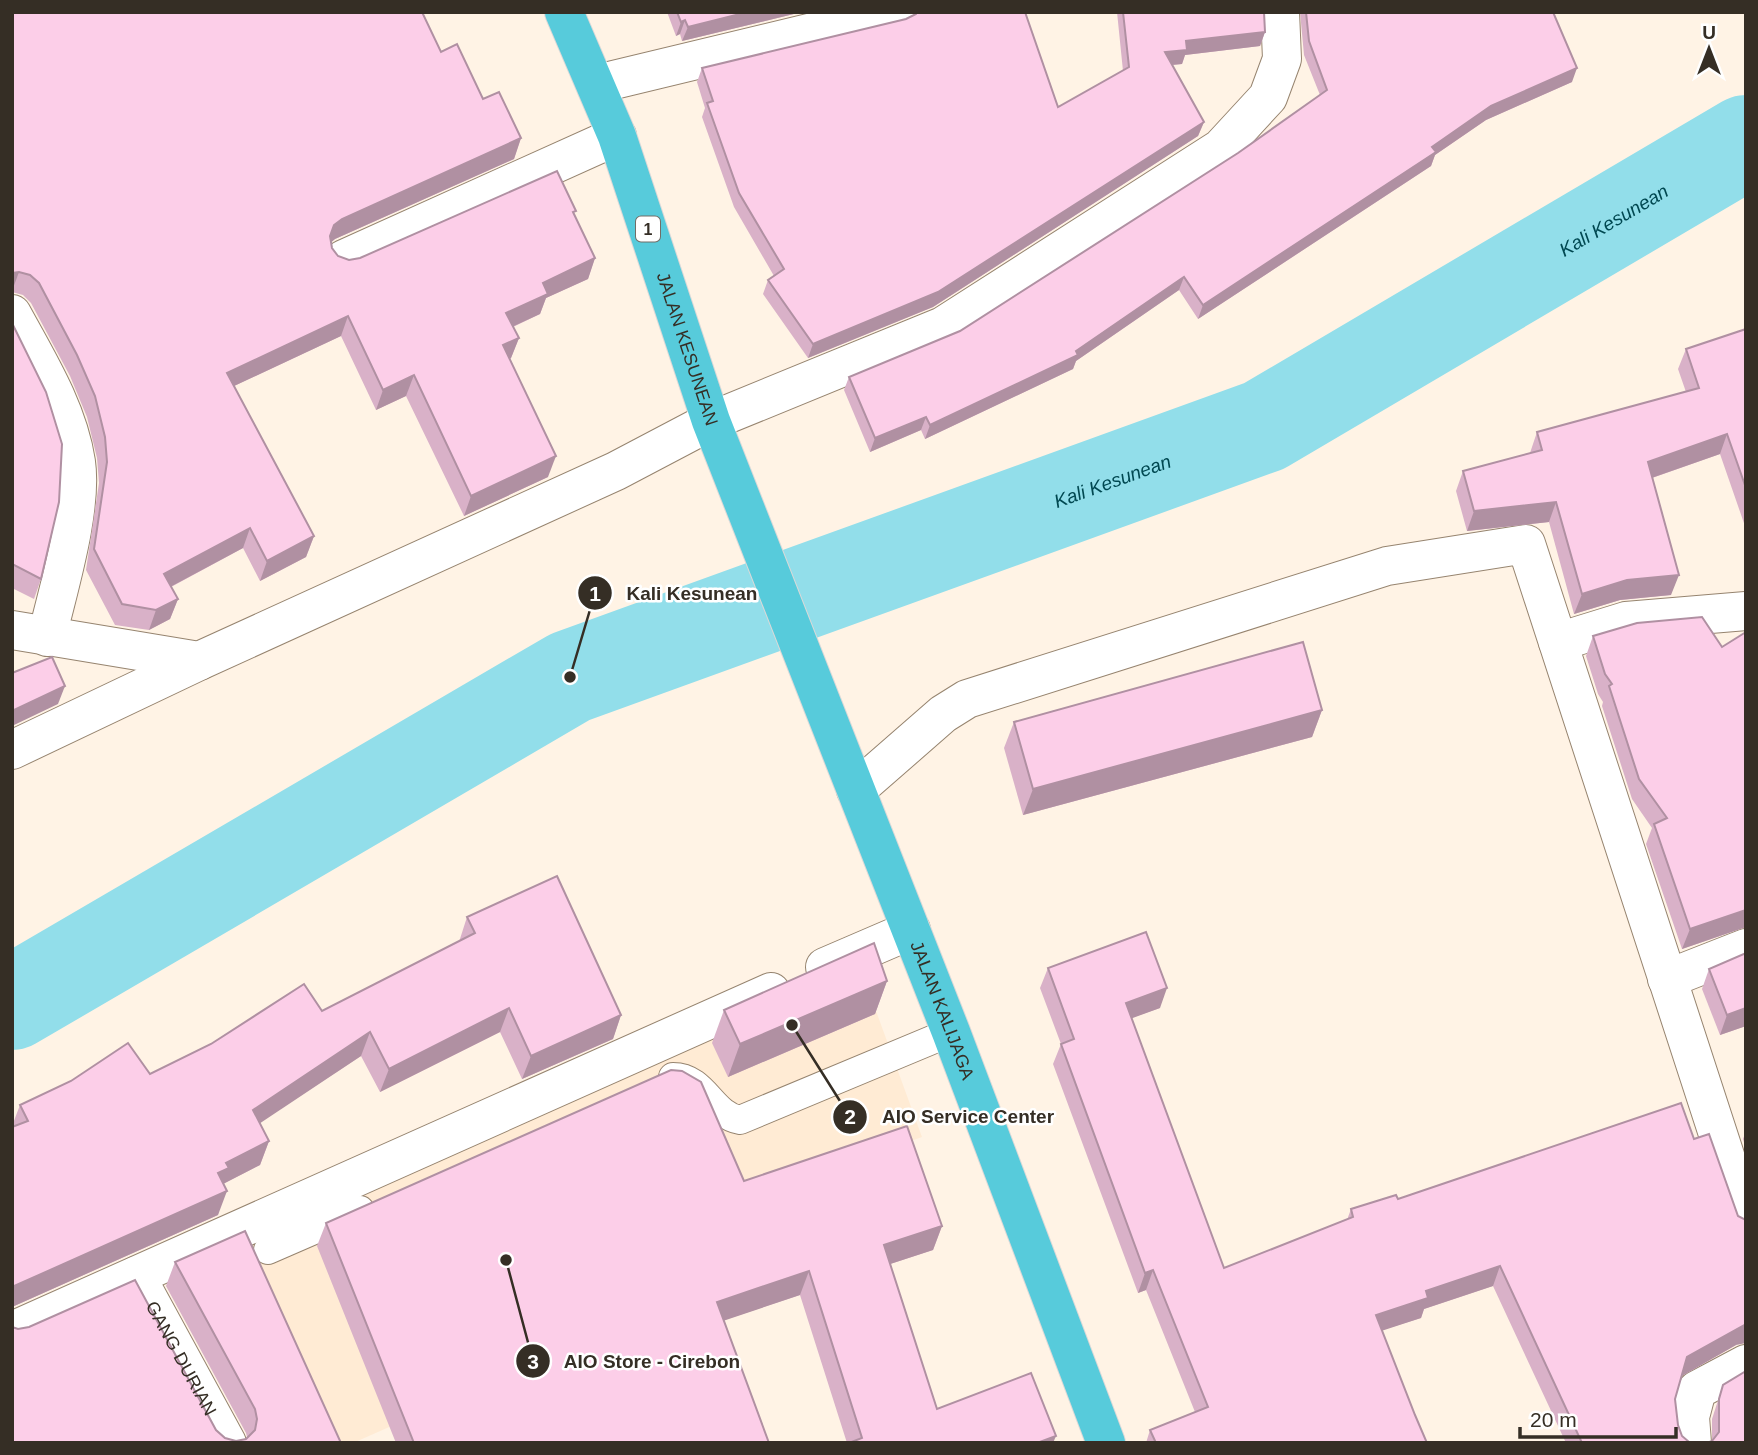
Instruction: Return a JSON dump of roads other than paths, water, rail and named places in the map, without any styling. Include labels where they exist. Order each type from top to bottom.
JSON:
[{"type":"highway","name":"JALAN KESUNEAN","points":[[564,12],[617,136],[718,435]]},
{"type":"highway","name":"JALAN KALIJAGA","points":[[718,435],[951,1032],[1106,1443]]},
{"type":"street","points":[[597,84],[897,12]]},
{"type":"street","points":[[12,750],[199,661],[617,471],[718,435],[943,326],[1221,148],[1268,97],[1282,59],[1280,12]]},
{"type":"street","points":[[344,259],[617,136]]},
{"type":"street","points":[[12,314],[68,426],[77,464],[72,529],[29,634],[199,661]]},
{"type":"street","points":[[856,790],[936,720],[967,699],[1387,566],[1526,544],[1667,979],[1733,1138],[1746,1220]]},
{"type":"street","points":[[1558,642],[1626,621],[1746,611]]},
{"type":"street","points":[[12,1331],[911,930]]},
{"type":"street","points":[[1667,979],[1746,948]]},
{"type":"street","name":"GANG DURIAN","points":[[136,1276],[227,1443]]},
{"type":"street","points":[[1692,1443],[1690,1417],[1697,1390],[1746,1364]]},
{"type":"lane","points":[[643,1083],[660,1077],[680,1077],[697,1085],[721,1114],[740,1120],[951,1032]]},
{"type":"lane","points":[[268,1250],[381,1200]]},
{"type":"waterway","name":"Kali Kesunean","points":[[12,1003],[570,677],[1264,426],[1746,142]]},
{"type":"place","name":"Kali Kesunean","points":[[570,677]]},
{"type":"place","name":"AIO Service Center","points":[[792,1025]]},
{"type":"place","name":"AIO Store - Cirebon","points":[[506,1260]]}]
